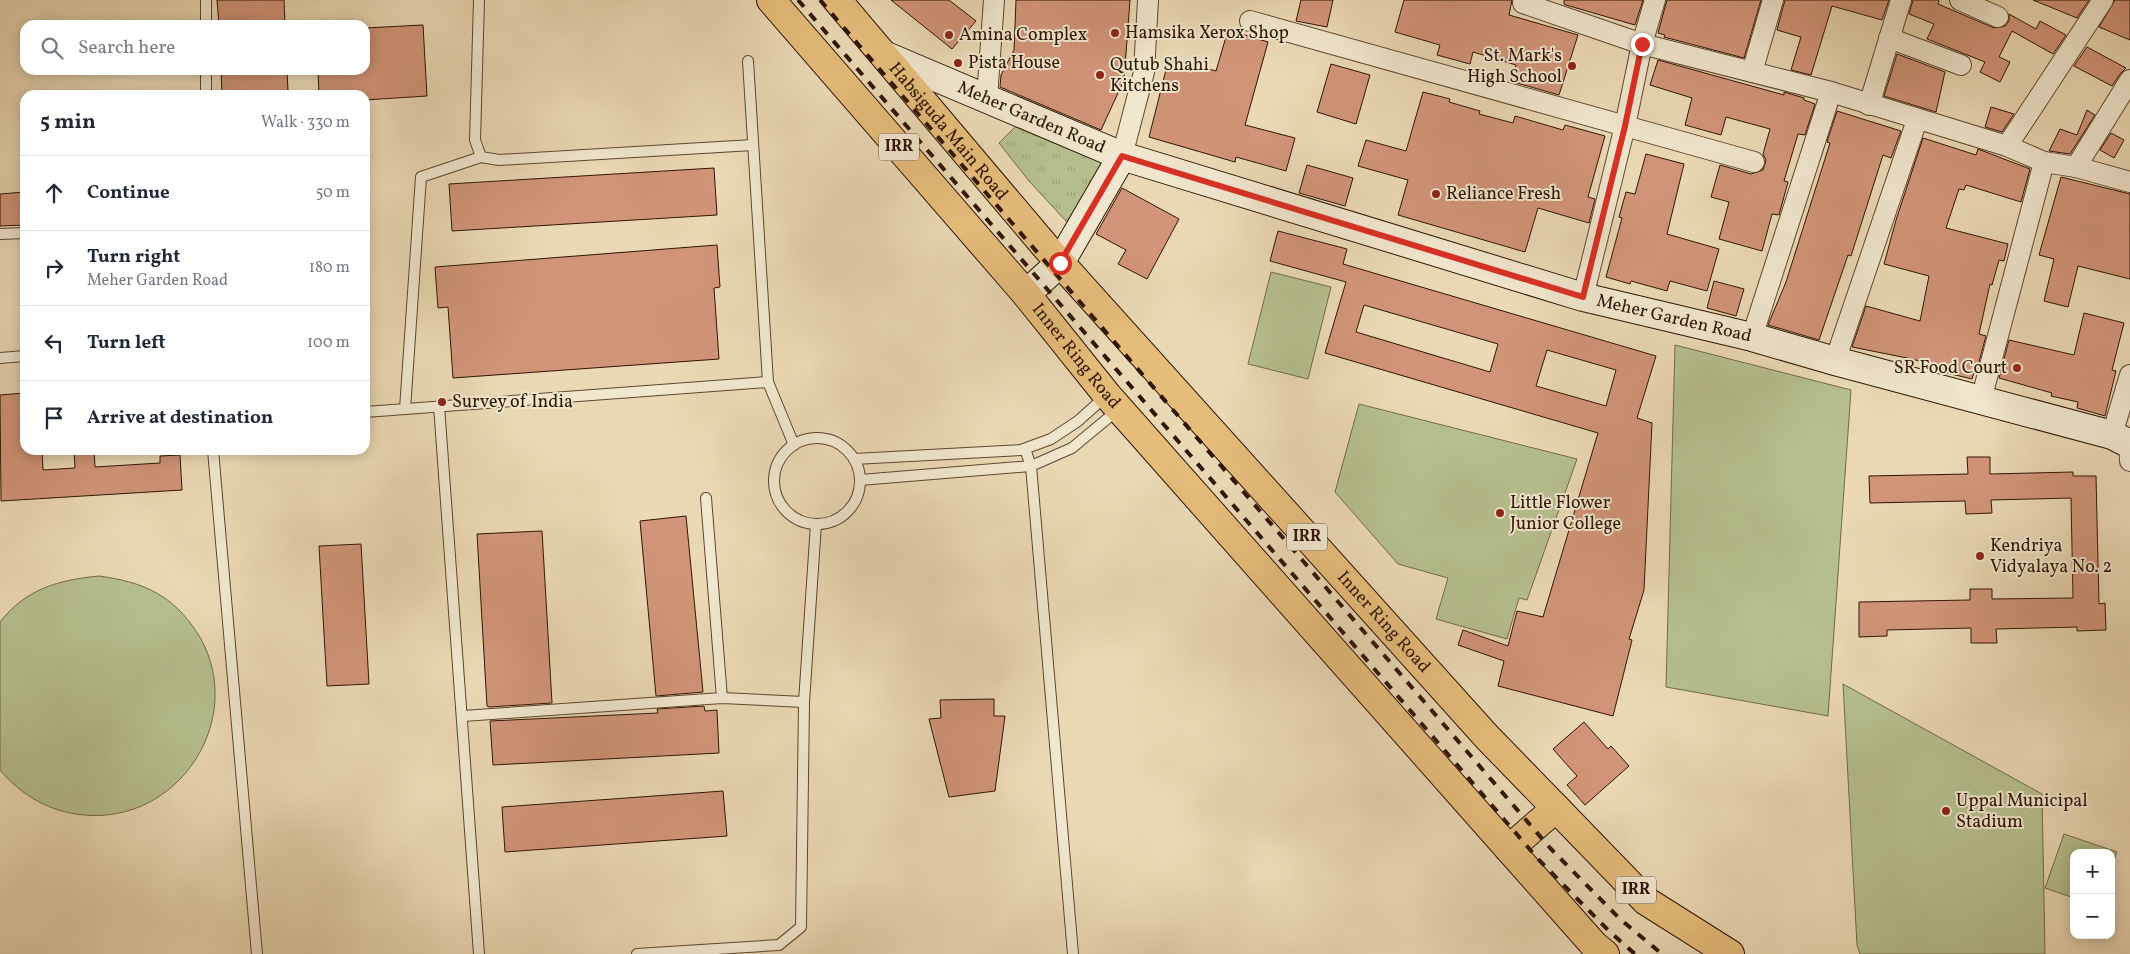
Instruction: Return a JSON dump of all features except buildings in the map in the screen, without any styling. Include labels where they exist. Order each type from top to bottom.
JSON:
[{"type":"main road","name":"IRR","points":[[771,0],[1026,294]]},
{"type":"main road","name":"Habsiguda Main Road","points":[[848,4],[886,56],[1060,263]]},
{"type":"main road","name":"Meher Garden Road","points":[[886,56],[1122,156],[1583,297],[1752,337],[1981,400],[2125,446]]},
{"type":"main road","points":[[1026,294],[1060,263],[1122,156]]},
{"type":"main road","name":"Inner Ring Road","points":[[1060,263],[1487,737],[1646,901],[1730,954]]},
{"type":"main road","name":"Inner Ring Road","points":[[1026,294],[1113,402],[1594,945],[1605,954]]},
{"type":"main road","points":[[1509,849],[1556,808]]},
{"type":"street","points":[[987,98],[994,0]]},
{"type":"street","points":[[1122,156],[1144,72],[1148,0]]},
{"type":"street","points":[[1583,297],[1625,126],[1642,44],[1655,0]]},
{"type":"street","points":[[1752,72],[1773,0]]},
{"type":"street","points":[[1869,105],[1901,0]]},
{"type":"street","points":[[1960,0],[1998,17]]},
{"type":"street","points":[[2007,146],[2103,0]]},
{"type":"street","points":[[1523,3],[1561,8],[1642,44],[1831,92],[1917,120],[2007,146],[2044,162],[2076,167],[2130,182]]},
{"type":"street","points":[[1250,21],[1754,162]]},
{"type":"street","points":[[1889,38],[1961,65]]},
{"type":"street","points":[[2076,167],[2130,80]]},
{"type":"street","points":[[1752,337],[1831,92]]},
{"type":"street","points":[[1835,361],[1917,120]]},
{"type":"street","points":[[1981,400],[2044,162]]},
{"type":"street","points":[[2125,446],[2130,375]]},
{"type":"lane","points":[[206,0],[206,20]]},
{"type":"lane","points":[[479,0],[475,140],[481,157]]},
{"type":"lane","points":[[748,61],[768,382],[794,445]]},
{"type":"lane","points":[[206,75],[206,90]]},
{"type":"lane","points":[[406,409],[421,177],[481,157],[499,160],[754,145]]},
{"type":"lane","points":[[0,234],[20,233]]},
{"type":"lane","points":[[0,358],[20,356]]},
{"type":"lane","points":[[370,412],[768,382]]},
{"type":"lane","points":[[854,459],[1025,449],[1051,439],[1078,421],[1113,402]]},
{"type":"lane","points":[[860,480],[1031,466],[1072,448],[1113,402]]},
{"type":"lane","points":[[439,406],[479,954]]},
{"type":"lane","points":[[820,438],[845,448],[854,459],[860,480],[858,494],[852,506],[842,516],[830,523],[802,522],[790,515],[781,505],[775,493],[774,479],[777,466],[784,454],[794,445],[806,440],[820,438]]},
{"type":"lane","points":[[1025,449],[1031,466],[1073,954]]},
{"type":"lane","points":[[213,455],[257,954]]},
{"type":"lane","points":[[706,498],[722,698]]},
{"type":"lane","points":[[637,954],[779,945],[801,927],[804,702],[816,524]]},
{"type":"lane","points":[[463,716],[722,698],[804,702]]},
{"type":"green space","points":[[1016,126],[1111,165],[1075,217],[1066,221],[1029,181],[999,143]]},
{"type":"green space","points":[[1271,272],[1331,287],[1308,379],[1248,364]]},
{"type":"green space","points":[[1675,345],[1851,390],[1828,716],[1666,687]]},
{"type":"green space","points":[[1359,404],[1577,459],[1527,600],[1519,598],[1507,639],[1436,619],[1448,578],[1398,564],[1335,492]]},
{"type":"green space","points":[[99,576],[145,587],[166,599],[183,614],[201,639],[213,671],[215,703],[208,734],[194,762],[174,785],[148,803],[118,813],[84,815],[60,810],[38,801],[18,788],[0,770],[0,622],[21,601],[44,588],[70,580]]},
{"type":"green space","name":"Uppal Municipal Stadium","points":[[1843,684],[2042,794],[2045,954],[1860,954],[1857,945]]},
{"type":"green space","points":[[2064,834],[2108,849],[2070,849],[2070,897],[2045,888]]},
{"type":"railway","points":[[798,0],[1539,860],[1609,931],[1635,954]]},
{"type":"railway","points":[[820,0],[1551,849],[1620,919],[1662,954]]},
{"type":"place","name":"Hamsika Xerox Shop","points":[[1115,33]]},
{"type":"place","name":"Amina Complex","points":[[949,35]]},
{"type":"place","name":"Pista House","points":[[958,63]]},
{"type":"place","name":"St. Mark's High School","points":[[1572,66]]},
{"type":"place","name":"Qutub Shahi Kitchens","points":[[1100,75]]},
{"type":"place","name":"Reliance Fresh","points":[[1436,194]]},
{"type":"place","name":"SR Food Court","points":[[2017,368]]},
{"type":"place","name":"Survey of India","points":[[442,402]]},
{"type":"place","name":"Little Flower Junior College","points":[[1500,513]]},
{"type":"place","name":"Kendriya Vidyalaya No. 2","points":[[1980,556]]},
{"type":"place","name":"Uppal Municipal Stadium","points":[[1946,811]]},
{"type":"route","points":[[1060,263],[1122,156],[1583,297],[1625,126],[1642,44]]}]
